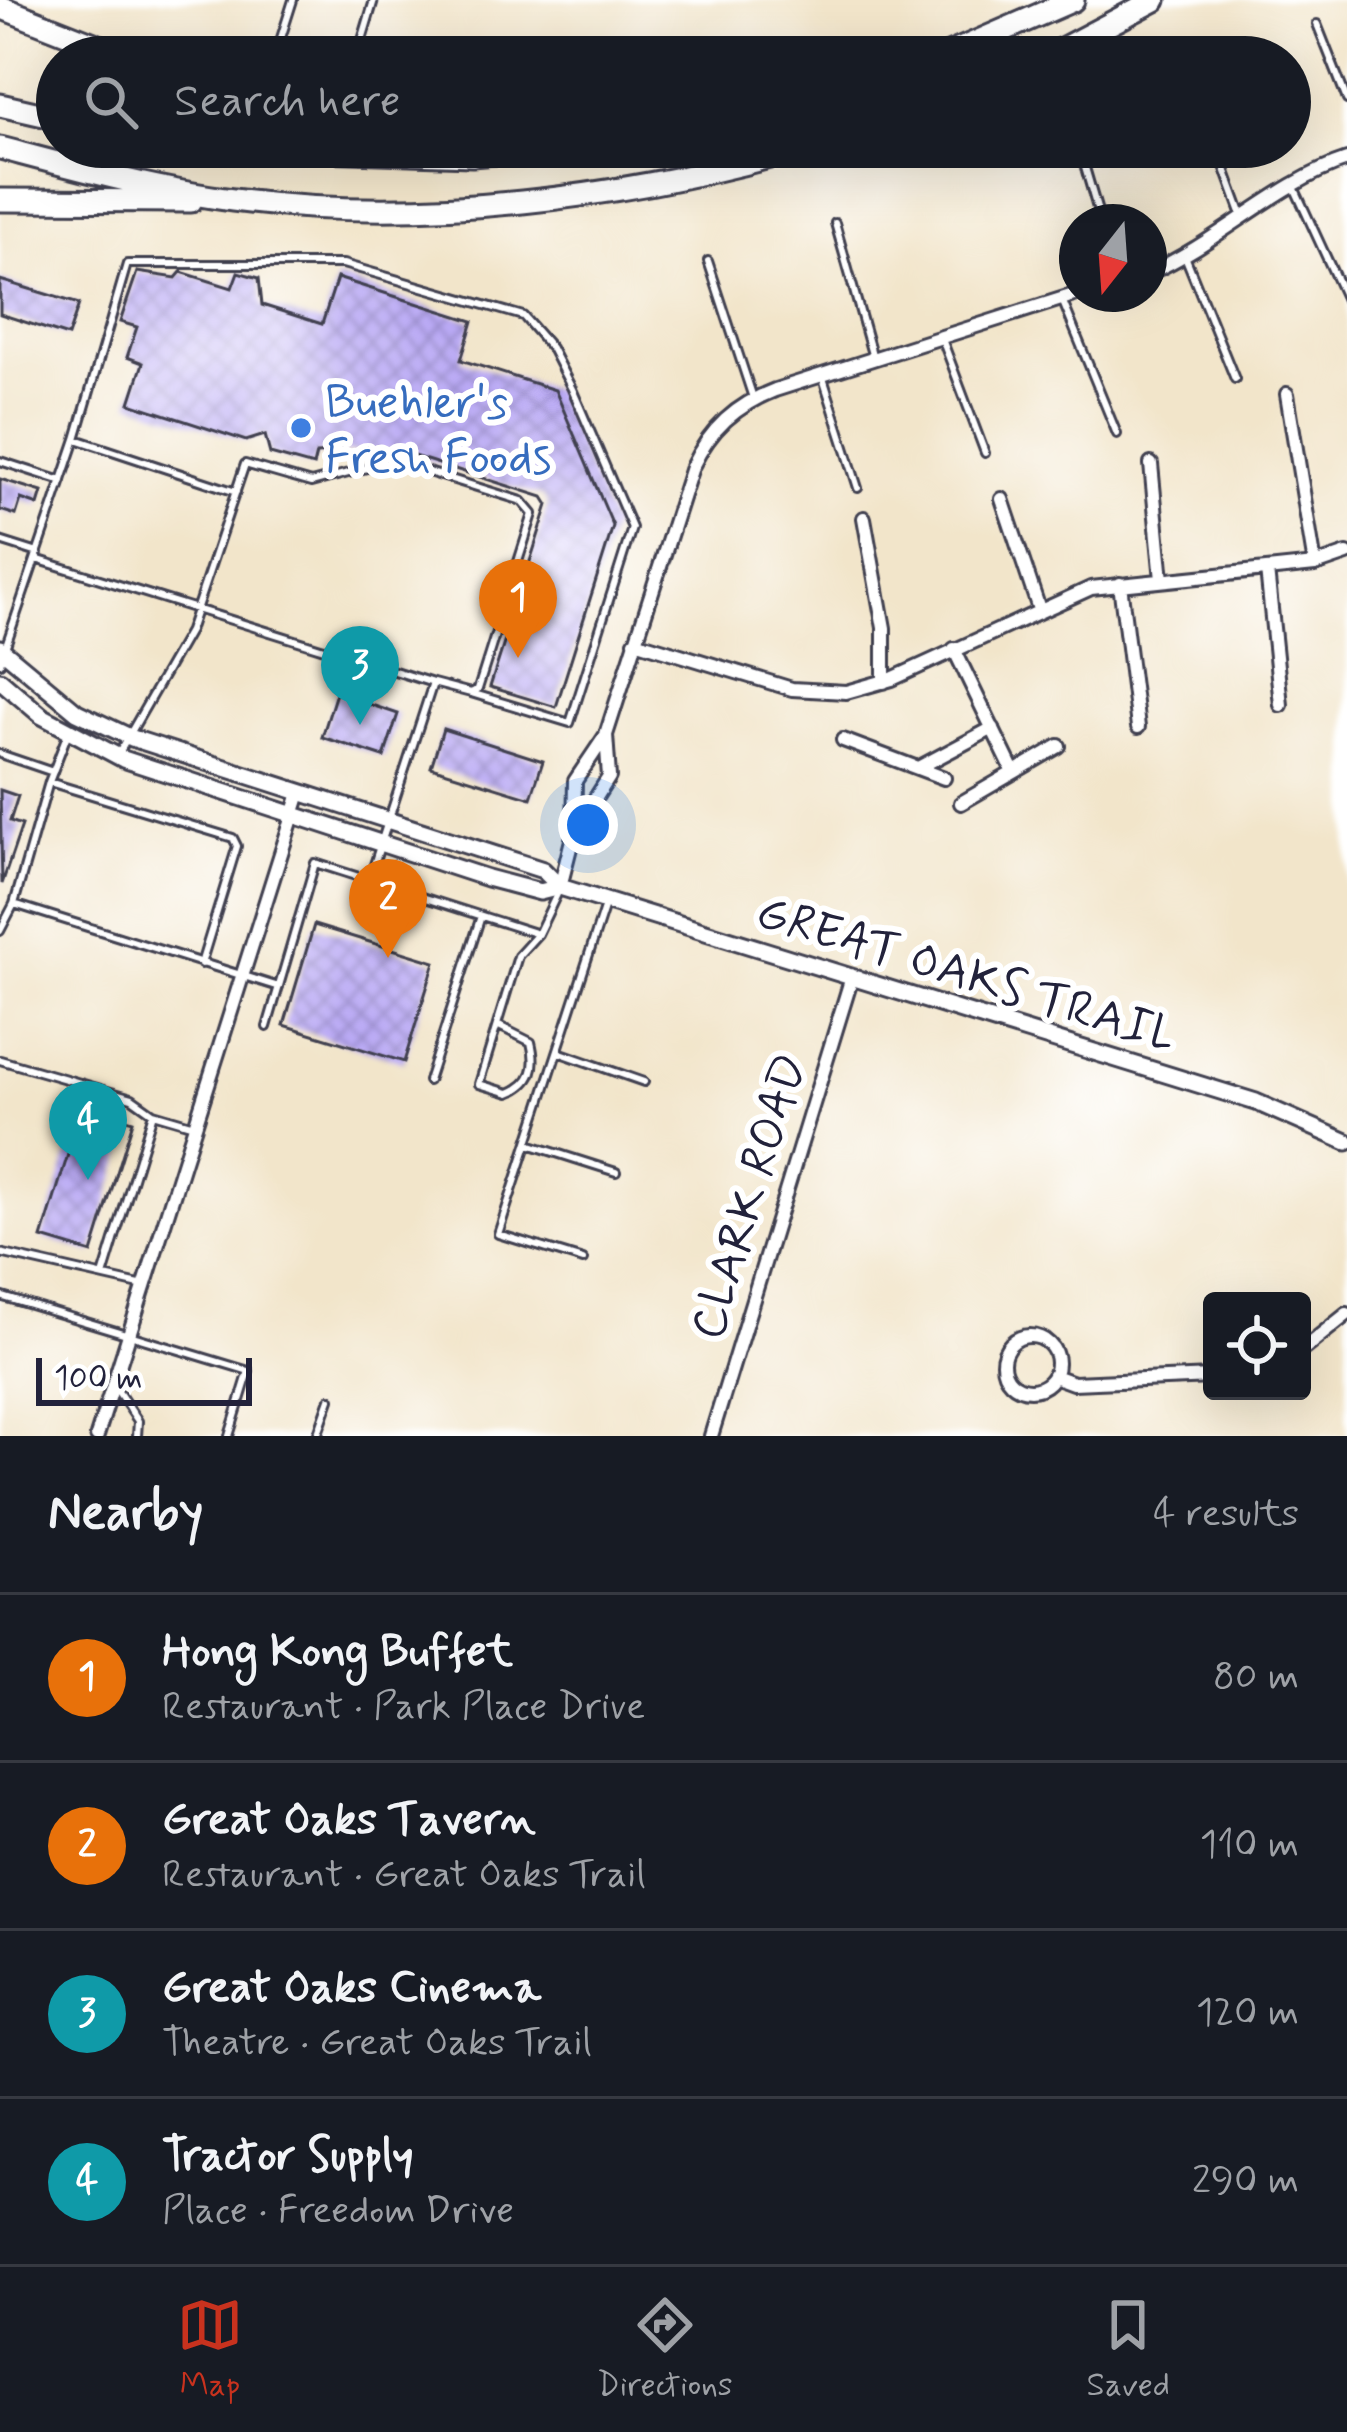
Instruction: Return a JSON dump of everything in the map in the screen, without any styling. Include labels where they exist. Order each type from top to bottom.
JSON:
[{"type":"highway","points":[[990,36],[1072,0]]},
{"type":"highway","points":[[1087,36],[1155,0]]},
{"type":"highway","points":[[0,7],[74,36]]},
{"type":"highway","points":[[0,105],[36,113]]},
{"type":"highway","points":[[0,148],[36,156]]},
{"type":"highway","points":[[90,168],[233,200]]},
{"type":"highway","points":[[0,200],[233,200],[381,208],[589,194],[709,168]]},
{"type":"street","points":[[1167,264],[1347,160]]},
{"type":"street","points":[[560,887],[574,832],[575,781],[606,735],[692,466],[722,422],[754,398],[1059,300]]},
{"type":"street","points":[[1287,394],[1315,565]]},
{"type":"street","points":[[1151,464],[1162,580]]},
{"type":"street","points":[[1002,499],[1039,609]]},
{"type":"street","points":[[864,518],[884,628],[884,682]]},
{"type":"street","points":[[635,641],[792,689],[846,692],[884,682],[1079,592],[1315,565],[1347,554]]},
{"type":"street","points":[[1267,570],[1281,705]]},
{"type":"street","points":[[1120,584],[1138,727]]},
{"type":"street","points":[[954,649],[1013,771]]},
{"type":"street","name":"GREAT OAKS TRAIL","points":[[1,654],[77,712],[127,736],[543,870],[560,887],[1274,1108],[1347,1142]]},
{"type":"street","name":"GREAT OAKS TRAIL","points":[[2,689],[117,756],[540,892],[560,887]]},
{"type":"street","points":[[918,768],[993,728]]},
{"type":"street","points":[[574,832],[609,777],[606,735]]},
{"type":"street","points":[[843,740],[944,778]]},
{"type":"street","points":[[961,803],[1060,746]]},
{"type":"street","points":[[98,1436],[300,793]]},
{"type":"street","name":"CLARK ROAD","points":[[711,1436],[852,977]]},
{"type":"street","points":[[1311,1343],[1347,1314]]},
{"type":"street","points":[[1024,1337],[1042,1339],[1057,1359],[1054,1376],[1042,1388],[1023,1390],[1004,1371],[1005,1353],[1024,1337]]},
{"type":"street","points":[[1054,1376],[1073,1383],[1203,1377]]},
{"type":"lane","points":[[282,36],[292,0]]},
{"type":"lane","points":[[363,36],[374,0]]},
{"type":"lane","points":[[1317,24],[1347,100]]},
{"type":"lane","points":[[1085,168],[1096,204]]},
{"type":"lane","points":[[1225,168],[1245,221]]},
{"type":"lane","points":[[1294,187],[1347,302]]},
{"type":"lane","points":[[835,223],[873,358]]},
{"type":"lane","points":[[1185,256],[1235,379]]},
{"type":"lane","points":[[708,261],[754,398]]},
{"type":"lane","points":[[0,542],[36,556],[433,683],[570,723],[632,528],[562,368],[523,316],[343,264],[128,264],[62,482],[36,556],[1,654]]},
{"type":"lane","points":[[1066,312],[1117,434]]},
{"type":"lane","points":[[941,336],[985,453]]},
{"type":"lane","points":[[822,374],[858,488]]},
{"type":"lane","points":[[76,439],[236,492]]},
{"type":"lane","points":[[117,756],[178,653],[245,464],[310,483],[393,460],[521,501],[532,514],[478,689],[471,693]]},
{"type":"lane","points":[[0,461],[62,482]]},
{"type":"lane","points":[[369,880],[433,683]]},
{"type":"lane","points":[[0,931],[14,904],[68,731]]},
{"type":"lane","points":[[0,754],[53,772]]},
{"type":"lane","points":[[49,782],[232,838],[237,846],[201,964]]},
{"type":"lane","points":[[268,1027],[315,863],[538,934]]},
{"type":"lane","points":[[497,1025],[531,1042],[536,1060],[533,1074],[509,1094],[479,1084],[518,956],[538,934],[560,887]]},
{"type":"lane","points":[[583,1260],[499,1234],[606,901]]},
{"type":"lane","points":[[14,904],[279,987]]},
{"type":"lane","points":[[428,1081],[482,916]]},
{"type":"lane","points":[[557,1052],[644,1082]]},
{"type":"lane","points":[[0,1060],[132,1098],[153,1113],[195,1125]]},
{"type":"lane","points":[[104,1273],[153,1113]]},
{"type":"lane","points":[[527,1144],[616,1172]]},
{"type":"lane","points":[[0,1252],[46,1267],[104,1273],[144,1286]]},
{"type":"lane","points":[[0,1296],[249,1371],[229,1436]]},
{"type":"lane","points":[[113,1384],[138,1421],[136,1436]]},
{"type":"lane","points":[[317,1436],[330,1399]]},
{"type":"building","points":[[137,272],[176,278],[181,272],[232,288],[238,272],[259,278],[262,305],[322,324],[337,278],[473,321],[461,360],[555,390],[613,526],[556,707],[490,687],[548,505],[543,497],[395,450],[316,454],[313,466],[270,454],[265,435],[246,441],[130,403],[143,363],[127,357],[137,327],[120,322]]},
{"type":"building","points":[[0,280],[79,304],[68,336],[0,314]]},
{"type":"building","points":[[0,479],[42,492],[38,505],[21,499],[16,515],[0,510]]},
{"type":"building","points":[[336,693],[398,714],[384,757],[322,737]]},
{"type":"building","points":[[443,729],[543,761],[531,798],[431,767]]},
{"type":"building","points":[[0,790],[18,796],[10,821],[22,825],[2,884]]},
{"type":"building","points":[[314,925],[435,962],[404,1062],[284,1025]]},
{"type":"building","points":[[83,1106],[133,1121],[92,1253],[42,1238]]},
{"type":"place","name":"Buehler's Fresh Foods","points":[[301,428]]},
{"type":"place","name":"Hong Kong Buffet","points":[[518,658]]},
{"type":"place","name":"Great Oaks Cinema","points":[[360,725]]},
{"type":"place","name":"Great Oaks Tavern","points":[[388,958]]},
{"type":"place","name":"Tractor Supply","points":[[88,1180]]}]
